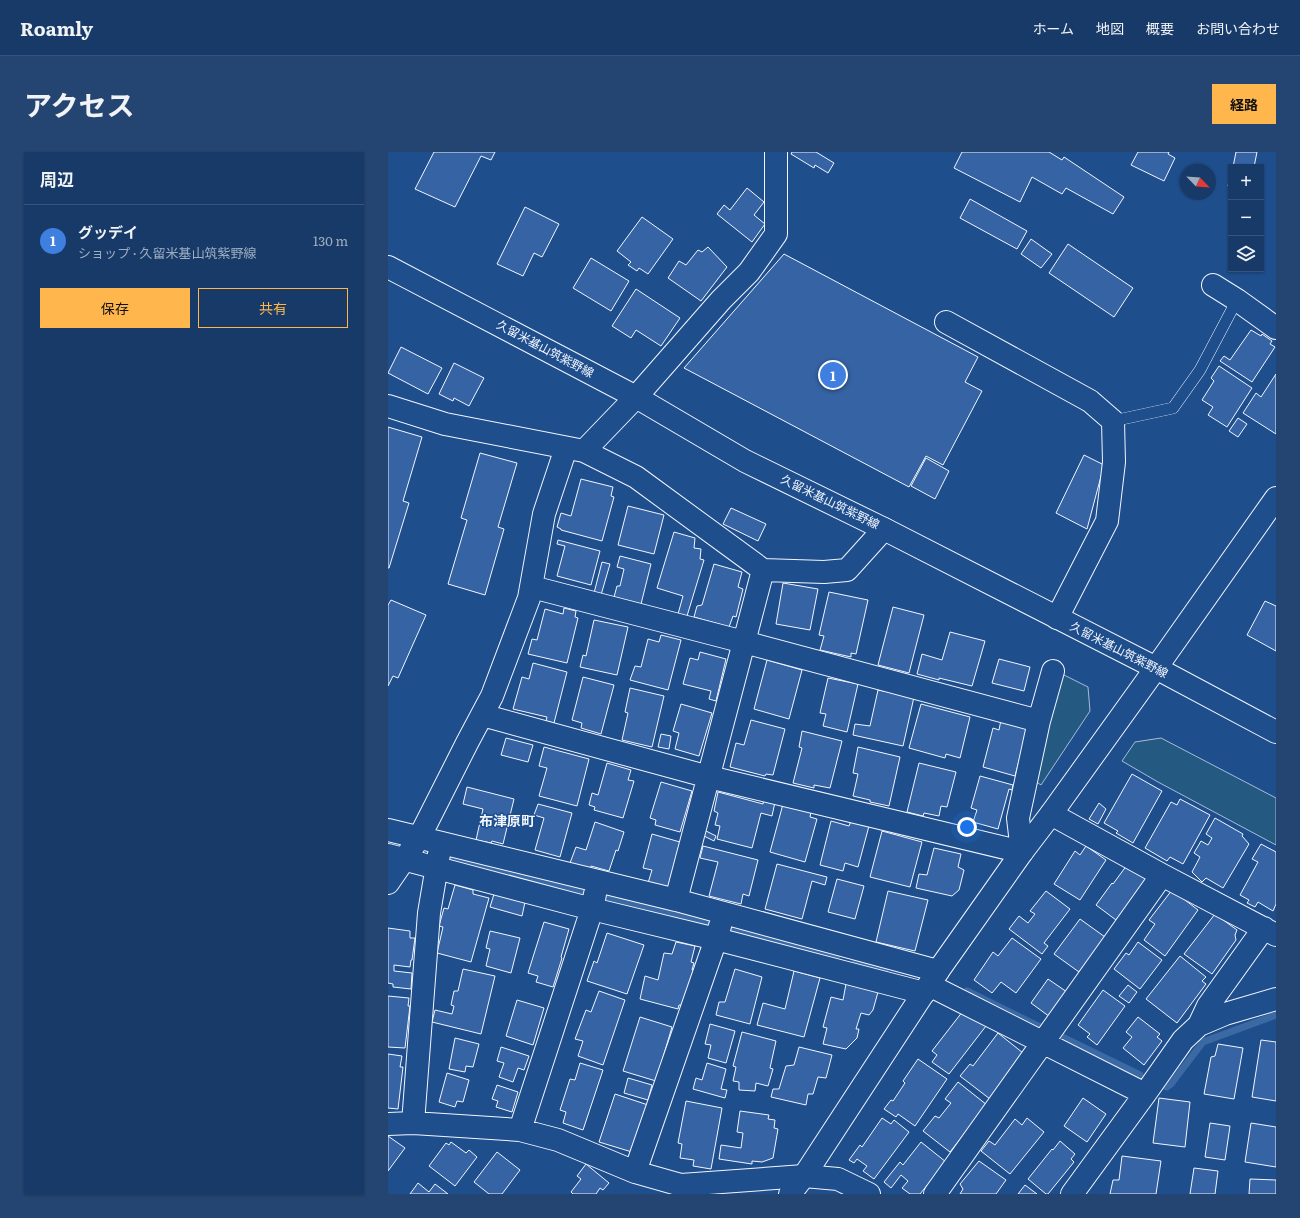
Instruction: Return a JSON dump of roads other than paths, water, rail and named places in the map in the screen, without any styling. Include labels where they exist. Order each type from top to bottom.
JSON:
[{"type":"street","points":[[388,883],[396,857],[419,838],[492,696],[532,588],[544,514],[575,449],[636,397],[721,300],[749,272],[776,234],[776,152]]},
{"type":"street","name":"久留米基山筑紫野線","points":[[388,267],[636,397],[745,461],[884,529],[1156,668],[1276,732]]},
{"type":"street","points":[[1213,285],[1276,328]]},
{"type":"street","points":[[946,322],[1090,400],[1113,421],[1114,462],[1107,521],[1057,618]]},
{"type":"street","points":[[388,406],[445,424],[575,449],[636,477],[763,570],[824,572],[847,570],[884,529]]},
{"type":"street","points":[[790,1194],[804,1176],[930,983],[1276,498]]},
{"type":"street","points":[[676,900],[763,570]]},
{"type":"street","points":[[532,588],[744,642],[1039,721]]},
{"type":"street","points":[[1022,852],[1018,818],[1039,721],[1053,671]]},
{"type":"street","points":[[482,715],[709,777],[1022,852]]},
{"type":"street","points":[[1051,814],[1162,875],[1270,931],[1208,1006],[1199,1024],[1183,1040],[1072,1194]]},
{"type":"street","points":[[388,830],[676,900],[723,913],[930,983],[1043,1043],[1145,1094]]},
{"type":"street","points":[[413,1123],[429,913],[441,843]]},
{"type":"street","points":[[396,857],[592,909],[716,939],[930,983]]},
{"type":"street","points":[[935,1194],[1162,875]]},
{"type":"street","points":[[520,1130],[592,909],[598,881]]},
{"type":"street","points":[[636,1172],[716,939],[723,913]]},
{"type":"street","points":[[1199,1024],[1225,1014],[1276,999]]},
{"type":"street","points":[[388,1124],[413,1123],[520,1130],[558,1140],[636,1172],[681,1184],[804,1176],[838,1179],[869,1194]]},
{"type":"lane","points":[[1113,421],[1173,408],[1200,370],[1237,300]]},
{"type":"waterway","points":[[452,859],[587,893]]},
{"type":"waterway","points":[[606,898],[710,924]]},
{"type":"waterway","points":[[729,929],[837,956]]},
{"type":"waterway","points":[[855,961],[886,968]]},
{"type":"waterway","points":[[967,991],[1042,1028]]},
{"type":"waterway","points":[[1163,1085],[1167,1087],[1171,1084],[1203,1042],[1276,1015]]},
{"type":"waterway","points":[[1060,1036],[1140,1075]]},
{"type":"place","name":"グッデイ","points":[[833,375]]},
{"type":"district","name":"布津原町","points":[[507,821]]}]
